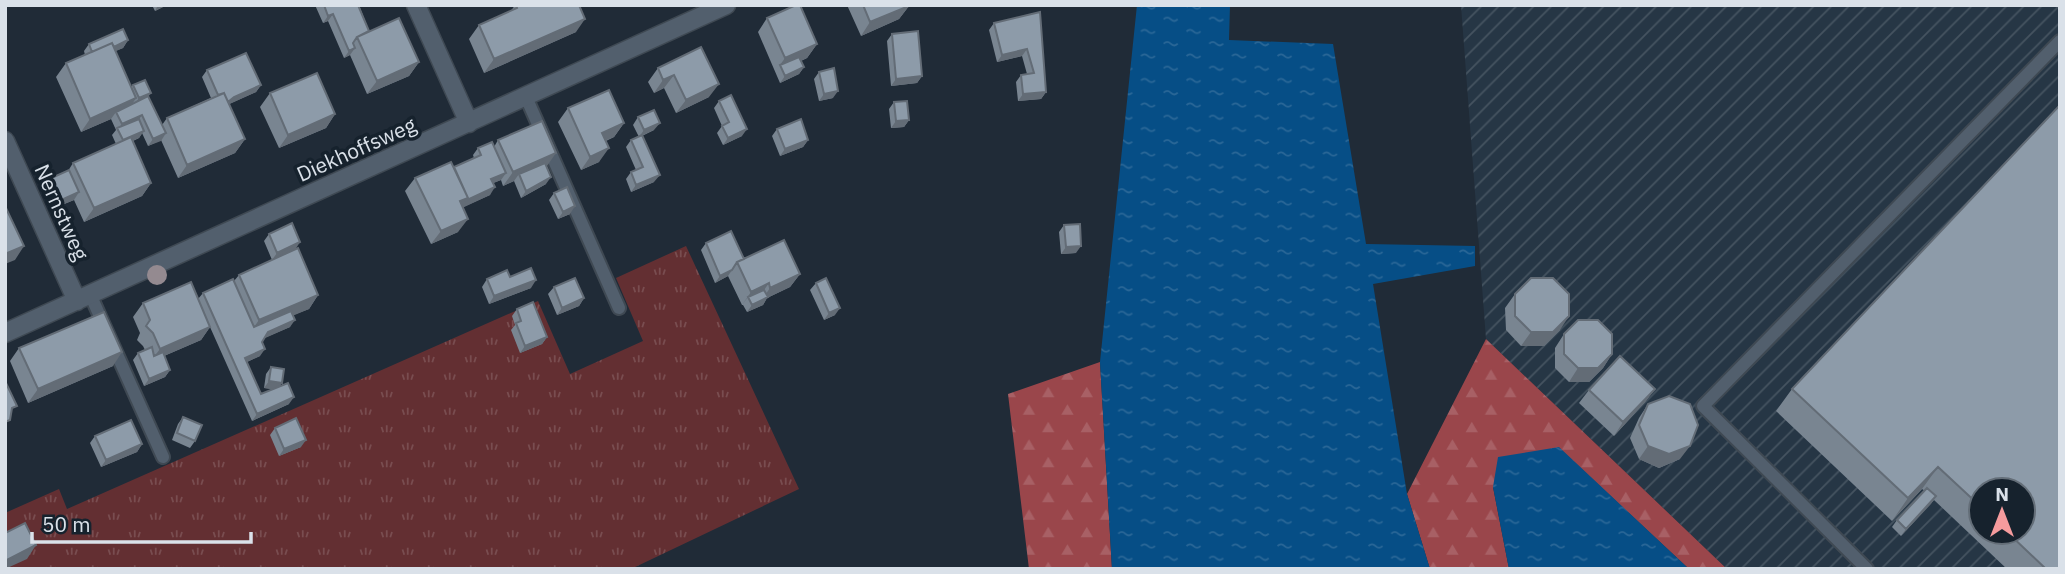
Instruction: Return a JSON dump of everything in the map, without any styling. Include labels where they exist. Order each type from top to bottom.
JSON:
[{"type":"street","points":[[416,5],[469,123]]},
{"type":"street","name":"Diekhoffsweg","points":[[5,332],[726,5]]},
{"type":"street","name":"Nernstweg","points":[[5,141],[83,297]]},
{"type":"lane","points":[[1867,569],[1703,406],[2060,41]]},
{"type":"lane","points":[[526,97],[619,307]]},
{"type":"lane","points":[[83,297],[163,457]]},
{"type":"shaded area","points":[[1461,5],[2060,5],[2060,569],[1727,569],[1486,339]]},
{"type":"green space","points":[[686,246],[799,489],[631,569],[5,569],[5,513],[59,489],[67,509],[538,301],[570,374],[643,341],[616,278]]},
{"type":"green space","points":[[1486,339],[1727,569],[1689,569],[1558,447],[1493,487],[1509,569],[1430,569],[1407,494]]},
{"type":"green space","points":[[1100,362],[1112,569],[1029,569],[1008,394]]},
{"type":"water","points":[[1137,5],[1230,5],[1229,40],[1333,44],[1366,244],[1475,246],[1475,266],[1373,284],[1407,494],[1430,569],[1112,569],[1100,362]]},
{"type":"water","points":[[1559,447],[1689,569],[1509,569],[1493,487],[1498,457]]},
{"type":"building","points":[[324,5],[358,5],[369,31],[357,37],[353,43],[355,48],[349,51],[333,14],[328,16]]},
{"type":"building","points":[[516,5],[579,5],[585,19],[494,59],[479,25],[517,8]]},
{"type":"building","points":[[800,5],[817,44],[785,58],[767,18]]},
{"type":"building","points":[[863,5],[908,5],[909,6],[870,22]]},
{"type":"building","points":[[1040,12],[1046,92],[1023,94],[1021,75],[1034,73],[1027,49],[1002,55],[994,23]]},
{"type":"building","points":[[399,18],[419,62],[377,81],[357,37]]},
{"type":"building","points":[[123,29],[128,40],[114,47],[112,43],[92,52],[89,44]]},
{"type":"building","points":[[918,31],[922,76],[896,79],[892,34]]},
{"type":"building","points":[[112,43],[136,98],[90,119],[66,63]]},
{"type":"building","points":[[701,47],[719,84],[686,100],[674,75],[663,80],[658,68]]},
{"type":"building","points":[[246,53],[261,85],[228,102],[224,93],[218,95],[207,70]]},
{"type":"building","points":[[799,57],[804,67],[785,76],[780,65]]},
{"type":"building","points":[[834,68],[838,91],[824,94],[819,72]]},
{"type":"building","points":[[317,73],[335,114],[288,135],[270,93]]},
{"type":"building","points":[[145,80],[151,93],[139,98],[133,85]]},
{"type":"building","points":[[609,90],[624,123],[602,133],[609,148],[590,157],[568,108]]},
{"type":"building","points":[[224,93],[245,139],[187,165],[167,118]]},
{"type":"building","points":[[731,95],[747,129],[728,138],[722,126],[729,122],[719,101]]},
{"type":"building","points":[[148,96],[166,133],[153,139],[142,115],[122,124],[116,112]]},
{"type":"building","points":[[907,101],[909,120],[896,121],[894,102]]},
{"type":"building","points":[[2060,105],[2060,569],[2046,569],[2022,546],[2037,546],[2037,476],[1967,476],[1967,494],[1938,467],[1908,498],[1792,389]]},
{"type":"building","points":[[654,110],[660,123],[644,130],[638,117]]},
{"type":"building","points":[[139,119],[144,131],[123,140],[117,128]]},
{"type":"building","points":[[801,119],[808,140],[785,149],[777,129]]},
{"type":"building","points":[[542,121],[556,153],[513,172],[498,140]]},
{"type":"building","points":[[642,135],[660,175],[636,185],[631,172],[643,167],[631,140]]},
{"type":"building","points":[[131,137],[151,183],[94,208],[73,163]]},
{"type":"building","points":[[492,142],[506,173],[491,179],[495,187],[465,201],[468,198],[454,167],[481,155],[478,148]]},
{"type":"building","points":[[451,162],[468,198],[460,201],[468,219],[441,231],[415,178]]},
{"type":"building","points":[[545,163],[551,177],[526,191],[519,174]]},
{"type":"building","points":[[69,170],[79,192],[57,202],[47,180]]},
{"type":"building","points":[[567,187],[575,206],[563,212],[554,193]]},
{"type":"building","points":[[5,206],[24,246],[5,254]]},
{"type":"building","points":[[292,223],[300,242],[277,253],[269,234]]},
{"type":"building","points":[[1080,224],[1081,246],[1066,247],[1064,225]]},
{"type":"building","points":[[731,231],[744,259],[720,276],[706,243]]},
{"type":"building","points":[[784,240],[800,274],[770,288],[769,283],[751,292],[737,262]]},
{"type":"building","points":[[298,248],[318,295],[259,320],[239,275]]},
{"type":"building","points":[[531,268],[536,280],[494,296],[487,279],[507,270],[510,277]]},
{"type":"building","points":[[575,278],[584,298],[562,308],[554,287]]},
{"type":"building","points":[[826,278],[840,308],[829,313],[816,283]]},
{"type":"building","points":[[1531,278],[1553,278],[1569,294],[1569,316],[1553,332],[1531,332],[1515,316],[1515,294]]},
{"type":"building","points":[[233,279],[254,327],[291,311],[295,320],[268,332],[262,342],[265,349],[245,358],[261,394],[288,383],[294,397],[257,414],[203,293]]},
{"type":"building","points":[[191,282],[210,327],[160,349],[153,333],[146,326],[150,320],[143,303]]},
{"type":"building","points":[[764,290],[768,297],[752,305],[748,297]]},
{"type":"building","points":[[533,302],[547,337],[525,346],[516,323],[521,321],[517,309]]},
{"type":"building","points":[[104,312],[122,352],[38,389],[19,348]]},
{"type":"building","points":[[1578,320],[1598,320],[1612,334],[1612,354],[1598,368],[1578,368],[1564,354],[1564,334]]},
{"type":"building","points":[[152,347],[154,356],[163,352],[170,370],[149,379],[138,353]]},
{"type":"building","points":[[1620,356],[1655,389],[1623,422],[1589,390]]},
{"type":"building","points":[[271,367],[284,369],[282,383],[269,381]]},
{"type":"building","points":[[5,381],[17,406],[12,408],[10,420],[5,422]]},
{"type":"building","points":[[1669,396],[1690,404],[1698,425],[1690,446],[1669,454],[1648,446],[1639,425],[1648,404]]},
{"type":"building","points":[[183,417],[202,425],[195,441],[177,433]]},
{"type":"building","points":[[296,418],[306,440],[284,449],[275,428]]},
{"type":"building","points":[[131,420],[142,444],[106,460],[95,436]]},
{"type":"building","points":[[1927,488],[1936,496],[1906,529],[1897,520]]},
{"type":"building","points":[[25,523],[36,545],[5,561],[5,533]]}]
